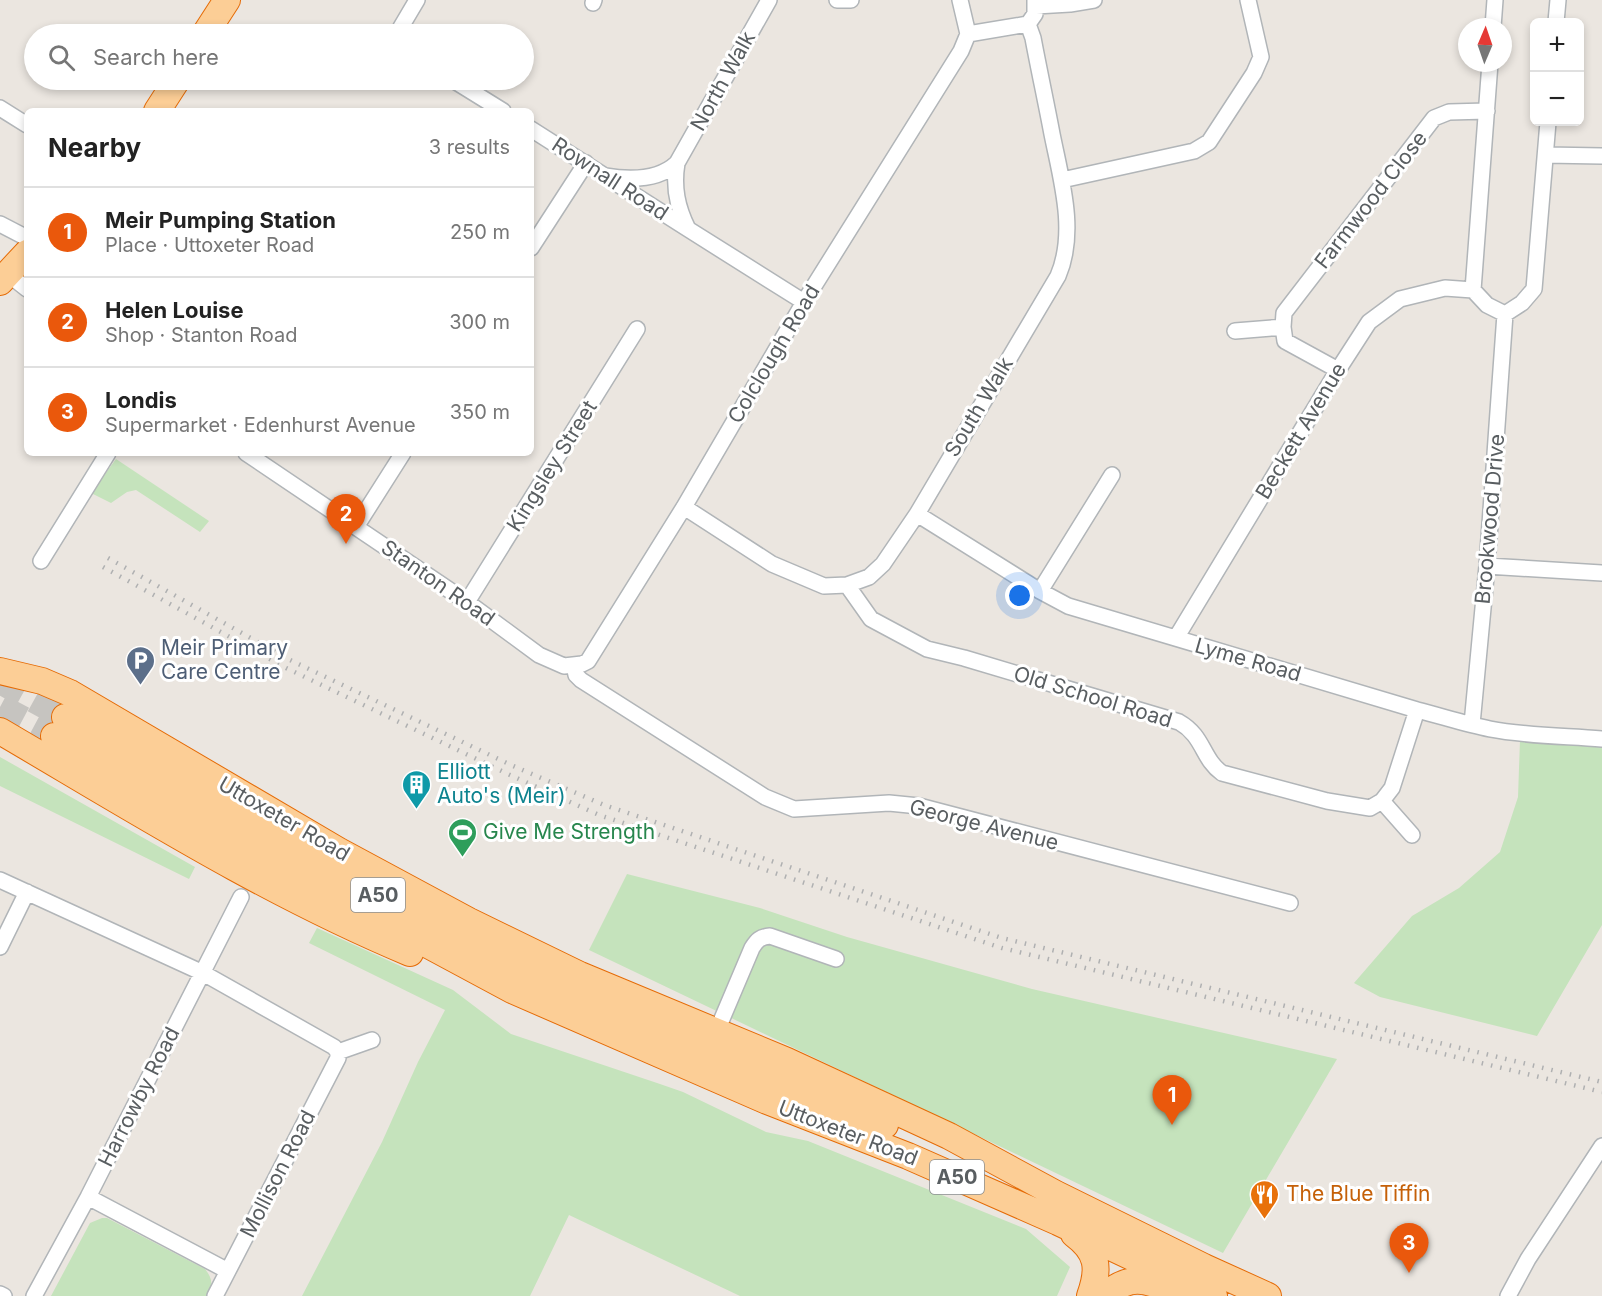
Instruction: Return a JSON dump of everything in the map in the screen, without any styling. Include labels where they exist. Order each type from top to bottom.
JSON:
[{"type":"highway","points":[[211,24],[227,0]]},
{"type":"highway","points":[[159,108],[171,90]]},
{"type":"highway","points":[[12,282],[24,259]]},
{"type":"highway","name":"Uttoxeter Road","points":[[0,670],[42,681],[70,693],[207,775],[418,895],[580,975],[787,1061],[949,1136],[1056,1194]]},
{"type":"highway","name":"A50","points":[[512,990],[268,859],[60,726],[525,974],[703,1052],[1056,1194],[1268,1296]]},
{"type":"highway","points":[[0,731],[311,908],[465,975],[512,990]]},
{"type":"highway","name":"Uttoxeter Road","points":[[512,990],[705,1075],[908,1156],[1058,1222],[1214,1296]]},
{"type":"highway","points":[[1058,1222],[1084,1241],[1094,1254],[1096,1264],[1090,1296]]},
{"type":"highway","points":[[1104,1296],[1117,1286],[1132,1280],[1151,1281],[1184,1296]]},
{"type":"street","points":[[403,24],[417,0]]},
{"type":"street","name":"North Walk","points":[[688,229],[681,216],[674,185],[677,163],[769,0]]},
{"type":"street","points":[[837,0],[851,0]]},
{"type":"street","points":[[960,0],[968,34],[1028,24],[1035,14],[1036,3],[1070,4],[1094,0]]},
{"type":"street","points":[[1062,180],[1194,151],[1209,142],[1254,74],[1261,57],[1248,0]]},
{"type":"street","points":[[1494,18],[1496,0]]},
{"type":"street","points":[[1556,18],[1558,0]]},
{"type":"street","name":"South Walk","points":[[684,507],[772,564],[824,586],[847,585],[869,577],[883,564],[917,514],[1064,262],[1067,231],[1062,180],[1033,38],[1028,24]]},
{"type":"street","name":"Colclough Road","points":[[574,666],[588,661],[593,655],[684,507],[804,302],[961,51],[968,34]]},
{"type":"street","points":[[1489,72],[1473,290],[1487,304],[1505,314],[1522,303],[1534,289],[1548,126]]},
{"type":"street","points":[[469,90],[498,108]]},
{"type":"street","points":[[0,108],[24,123]]},
{"type":"street","name":"Farmwood Close","points":[[1283,327],[1284,313],[1434,118],[1449,112],[1487,111]]},
{"type":"street","name":"Rownall Road","points":[[534,131],[688,229]]},
{"type":"street","points":[[1546,155],[1602,156]]},
{"type":"street","points":[[534,243],[586,163]]},
{"type":"street","points":[[605,176],[619,179],[647,178],[669,170],[677,163]]},
{"type":"street","points":[[0,224],[24,236]]},
{"type":"street","points":[[688,229],[804,302]]},
{"type":"street","name":"Beckett Avenue","points":[[1176,639],[1369,322],[1400,299],[1445,288],[1473,290]]},
{"type":"street","name":"Brookwood Drive","points":[[1472,724],[1505,314]]},
{"type":"street","points":[[1235,330],[1283,327],[1285,340],[1338,370]]},
{"type":"street","name":"Kingsley Street","points":[[467,602],[637,329]]},
{"type":"street","points":[[41,561],[106,456]]},
{"type":"street","name":"Stanton Road","points":[[250,456],[467,602],[538,654],[564,666],[574,666]]},
{"type":"street","points":[[356,527],[400,456]]},
{"type":"street","points":[[1040,591],[1112,475]]},
{"type":"street","name":"Lyme Road","points":[[917,514],[1068,606],[1417,710],[1491,729],[1602,739]]},
{"type":"street","points":[[1486,566],[1602,573]]},
{"type":"street","name":"Old School Road","points":[[847,585],[871,619],[927,649],[1179,722],[1197,736],[1214,768],[1222,773],[1327,801],[1370,808],[1382,801]]},
{"type":"street","name":"George Avenue","points":[[574,666],[576,675],[581,680],[765,797],[794,809],[889,803],[919,806],[1290,903]]},
{"type":"street","points":[[1412,835],[1382,801],[1392,788],[1417,710]]},
{"type":"street","points":[[0,880],[203,973],[334,1047],[338,1052],[372,1040]]},
{"type":"street","points":[[0,947],[27,892]]},
{"type":"street","name":"Harrowby Road","points":[[34,1296],[88,1197],[241,897]]},
{"type":"street","points":[[725,1036],[752,948],[762,937],[770,936],[836,959]]},
{"type":"street","name":"Mollison Road","points":[[215,1296],[338,1058],[338,1052]]},
{"type":"street","points":[[1508,1296],[1528,1259],[1602,1146]]},
{"type":"street","points":[[88,1197],[228,1272]]},
{"type":"street","points":[[0,1294],[4,1296]]},
{"type":"green space","points":[[116,459],[209,521],[200,532],[136,490],[127,492],[111,503],[91,493]]},
{"type":"green space","points":[[1520,740],[1602,745],[1602,925],[1537,1036],[1380,997],[1354,983],[1412,916],[1459,888],[1500,852],[1518,797]]},
{"type":"green space","points":[[0,757],[195,867],[189,879],[0,786]]},
{"type":"green space","points":[[627,874],[760,908],[847,937],[1032,989],[1337,1059],[1223,1253],[589,950]]},
{"type":"green space","points":[[317,928],[453,990],[511,1034],[683,1092],[766,1132],[808,1141],[1026,1229],[1070,1267],[1057,1296],[740,1296],[569,1215],[530,1296],[302,1296],[382,1142],[418,1062],[445,1010],[309,943]]},
{"type":"green space","points":[[107,1218],[205,1269],[211,1282],[207,1296],[51,1296],[90,1223]]},
{"type":"tunnel","points":[[0,681],[65,717]]},
{"type":"tunnel","points":[[0,707],[54,736]]},
{"type":"railway","points":[[108,558],[290,660],[511,765],[604,805],[1002,938],[1602,1082]]},
{"type":"railway","points":[[103,567],[286,668],[599,815],[1002,948],[1602,1092]]},
{"type":"place","name":"Helen Louise","points":[[346,544]]},
{"type":"place","name":"Meir Primary Care Centre","points":[[140,686]]},
{"type":"place","name":"Elliott Auto's (Meir)","points":[[416,810]]},
{"type":"place","name":"Give Me Strength","points":[[462,858]]},
{"type":"place","name":"Meir Pumping Station","points":[[1172,1125]]},
{"type":"place","name":"The Blue Tiffin","points":[[1265,1220]]},
{"type":"place","name":"Londis","points":[[1409,1273]]}]
